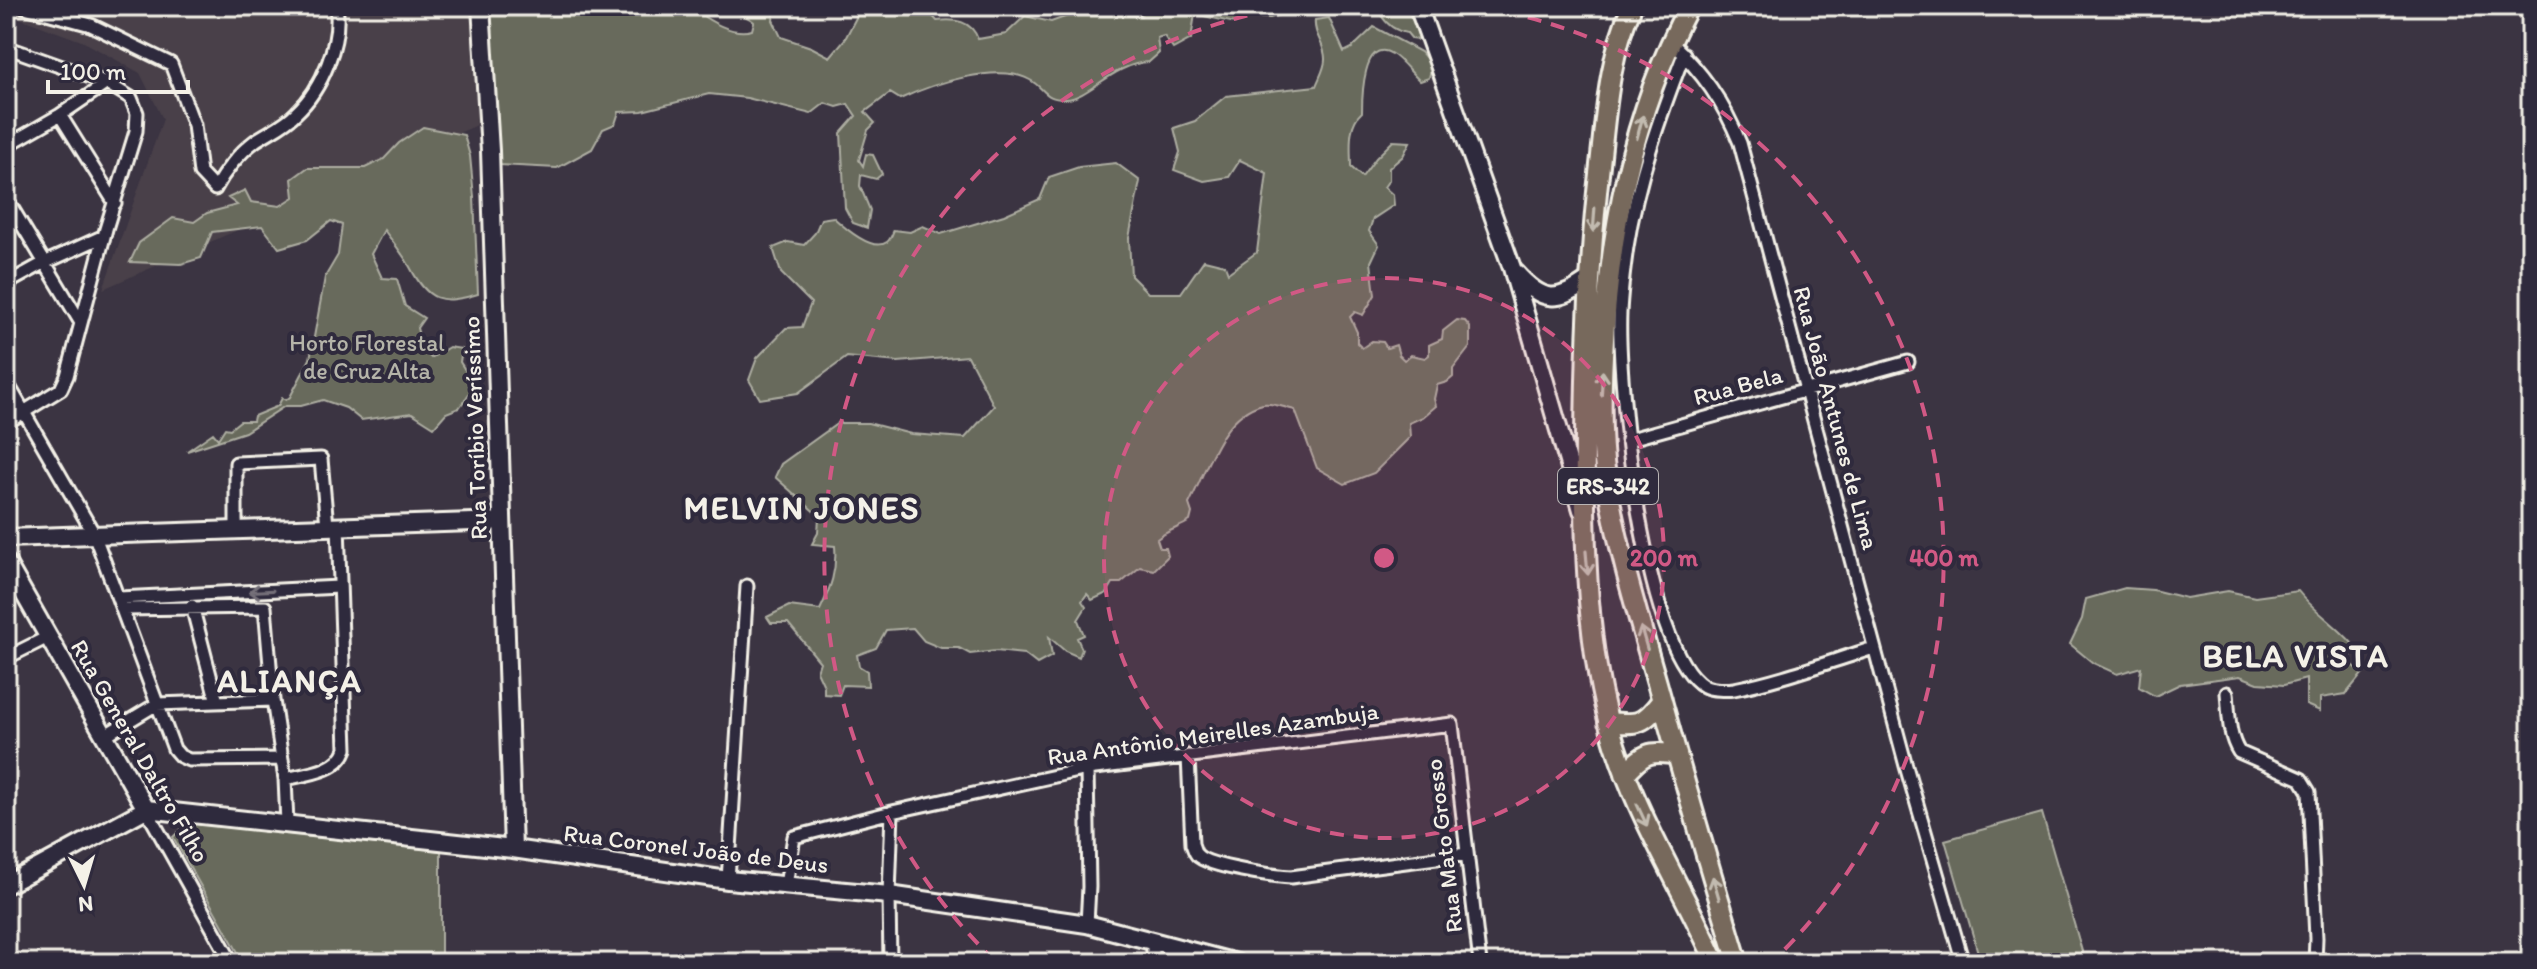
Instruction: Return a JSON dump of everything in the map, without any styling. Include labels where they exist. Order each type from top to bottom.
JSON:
[{"type":"main road","name":"ERS-342","points":[[1632,6],[1620,32],[1610,78],[1589,280],[1584,518],[1598,674],[1608,722],[1642,816],[1696,918],[1715,963]]},
{"type":"main road","name":"ERS-342","points":[[1689,6],[1677,48],[1643,114],[1618,210],[1605,314],[1601,403],[1606,475],[1628,577],[1738,963]]},
{"type":"main road","points":[[1608,722],[1636,724],[1648,719],[1662,700]]},
{"type":"main road","points":[[1625,774],[1639,758],[1657,751],[1677,755]]},
{"type":"street","points":[[21,6],[91,25],[171,64],[194,125],[200,173],[215,189],[222,175],[252,143],[297,113],[329,66],[339,20],[336,6]]},
{"type":"street","name":"Rua Toríbio Veríssimo","points":[[481,6],[490,151],[513,849]]},
{"type":"street","points":[[1418,6],[1512,268],[1584,518]]},
{"type":"street","points":[[6,47],[107,83],[131,98],[137,113],[136,131],[67,376],[61,389],[6,423]]},
{"type":"street","points":[[1677,48],[1627,245],[1620,313],[1627,440],[1657,597],[1669,634],[1687,668],[1705,687],[1731,690],[1874,648]]},
{"type":"street","name":"Rua João Antunes de Lima","points":[[1677,48],[1707,79],[1740,143],[1906,766],[1963,963]]},
{"type":"street","points":[[6,146],[107,83]]},
{"type":"street","points":[[60,115],[115,203]]},
{"type":"street","points":[[6,198],[81,323]]},
{"type":"street","points":[[6,284],[104,236]]},
{"type":"street","points":[[1512,268],[1533,292],[1550,297],[1569,295],[1589,280]]},
{"type":"street","name":"Rua Bela","points":[[1627,440],[1908,362]]},
{"type":"street","points":[[6,381],[94,534],[174,749],[189,760],[280,759]]},
{"type":"street","points":[[236,529],[236,463],[321,459],[339,587],[346,749],[343,758],[334,766],[285,779]]},
{"type":"street","points":[[6,538],[502,521]]},
{"type":"street","name":"Rua General Daltro Filho","points":[[6,562],[232,963]]},
{"type":"street","points":[[728,880],[747,586]]},
{"type":"street","points":[[121,603],[339,587]]},
{"type":"street","points":[[121,603],[265,607],[273,700],[285,779],[287,823]]},
{"type":"street","points":[[192,606],[217,702]]},
{"type":"street","points":[[6,658],[48,637]]},
{"type":"street","points":[[2227,693],[2230,728],[2239,752],[2301,779],[2309,792],[2316,923],[2315,963]]},
{"type":"street","points":[[104,736],[157,704],[273,700]]},
{"type":"street","name":"Rua Antônio Meirelles Azambuja","points":[[786,885],[794,837],[892,812],[1087,769],[1452,724]]},
{"type":"street","name":"Rua Mato Grosso","points":[[1452,724],[1480,963]]},
{"type":"street","points":[[1188,756],[1192,844],[1196,855],[1207,862],[1291,877],[1467,854]]},
{"type":"street","points":[[1087,769],[1087,924]]},
{"type":"street","points":[[6,885],[146,809]]},
{"type":"street","name":"Rua Coronel João de Deus","points":[[146,809],[513,849],[728,880],[889,895],[1087,924],[1236,963]]},
{"type":"street","points":[[890,963],[892,812]]},
{"type":"street","points":[[1153,942],[1153,963]]},
{"type":"shaded area","points":[[6,6],[470,6],[477,125],[103,289],[163,119],[140,73],[84,42],[6,13]]},
{"type":"green space","points":[[486,6],[698,6],[696,11],[715,23],[730,30],[745,31],[752,30],[754,22],[725,6],[775,6],[773,20],[781,37],[830,57],[845,39],[862,6],[935,6],[930,13],[937,21],[967,24],[978,39],[1006,34],[1025,16],[1051,22],[1093,7],[1113,14],[1141,16],[1143,7],[1160,8],[1162,11],[1171,6],[1347,6],[1301,8],[1270,18],[1250,17],[1235,23],[1195,14],[1191,39],[1173,49],[1164,36],[1157,38],[1159,53],[1149,62],[1124,68],[1084,93],[1066,99],[1049,96],[1030,80],[1001,73],[965,77],[900,99],[890,93],[865,112],[875,123],[868,130],[859,160],[863,166],[866,154],[873,155],[882,174],[876,179],[861,175],[860,186],[870,210],[867,228],[853,223],[845,208],[841,133],[856,116],[848,104],[837,107],[825,103],[811,114],[747,98],[709,94],[642,111],[619,112],[615,124],[603,129],[592,149],[557,168],[499,165]]},
{"type":"green space","points":[[1386,6],[1405,6],[1419,40],[1412,39],[1386,22],[1381,15]]},
{"type":"green space","points":[[1329,18],[1344,52],[1374,27],[1421,52],[1432,65],[1429,78],[1420,81],[1395,56],[1382,51],[1375,54],[1366,71],[1362,112],[1352,130],[1351,167],[1362,177],[1393,141],[1410,142],[1403,156],[1389,168],[1389,180],[1384,187],[1393,195],[1394,205],[1373,219],[1369,231],[1379,245],[1371,262],[1375,295],[1363,315],[1355,312],[1350,317],[1357,332],[1357,343],[1362,348],[1372,341],[1383,342],[1387,348],[1396,345],[1404,360],[1411,355],[1425,358],[1429,355],[1429,345],[1442,339],[1443,331],[1457,320],[1465,321],[1470,327],[1470,347],[1453,369],[1453,377],[1437,385],[1436,406],[1409,423],[1410,437],[1374,473],[1345,484],[1317,468],[1295,410],[1263,404],[1248,410],[1236,419],[1217,445],[1189,504],[1192,513],[1190,521],[1157,539],[1160,548],[1166,548],[1168,556],[1154,570],[1140,567],[1121,583],[1113,583],[1107,593],[1092,600],[1087,594],[1082,601],[1086,607],[1078,620],[1084,635],[1077,638],[1082,649],[1079,657],[1065,651],[1049,637],[1052,656],[1037,664],[1024,654],[996,651],[970,654],[959,648],[941,648],[924,641],[913,628],[886,630],[876,648],[857,655],[859,666],[867,671],[868,686],[843,685],[839,695],[824,694],[817,671],[820,662],[788,623],[771,623],[767,617],[789,606],[820,610],[835,563],[835,546],[812,544],[818,533],[819,516],[775,477],[781,464],[838,423],[868,423],[911,434],[965,438],[994,406],[968,356],[898,362],[847,357],[798,393],[760,399],[749,380],[757,358],[786,328],[802,327],[811,303],[781,273],[773,248],[788,242],[804,245],[815,233],[821,219],[833,217],[858,237],[874,244],[887,242],[894,230],[910,232],[923,226],[941,234],[1004,215],[1040,199],[1049,177],[1079,167],[1116,163],[1140,181],[1129,238],[1131,276],[1148,293],[1181,293],[1204,260],[1225,265],[1228,273],[1257,252],[1267,173],[1240,160],[1229,177],[1204,181],[1174,170],[1180,152],[1174,128],[1195,121],[1226,96],[1316,86],[1325,60],[1315,20]]},
{"type":"green space","name":"Horto Florestal de Cruz Alta","points":[[423,127],[464,135],[470,156],[474,197],[478,294],[445,299],[429,293],[384,230],[371,254],[382,278],[397,279],[405,306],[424,318],[417,328],[422,348],[431,358],[449,347],[462,349],[460,362],[467,373],[478,381],[459,408],[446,413],[434,427],[412,413],[361,420],[346,408],[323,400],[301,406],[285,406],[245,432],[187,451],[213,433],[218,439],[225,428],[230,429],[240,421],[253,421],[254,416],[278,406],[282,398],[286,400],[290,397],[310,359],[325,277],[338,255],[342,225],[331,221],[307,240],[279,248],[262,226],[212,232],[201,258],[181,264],[130,262],[139,243],[173,218],[194,222],[207,213],[237,205],[228,198],[245,190],[251,202],[280,206],[294,197],[292,179],[307,168],[365,168],[384,159],[399,143]]},
{"type":"green space","points":[[2125,588],[2153,590],[2186,598],[2228,591],[2255,597],[2298,591],[2352,643],[2350,663],[2363,673],[2346,694],[2320,698],[2320,711],[2306,705],[2306,679],[2284,685],[2258,683],[2240,676],[2180,684],[2155,696],[2139,687],[2141,667],[2117,674],[2093,663],[2070,644],[2082,619],[2086,599]]},
{"type":"green space","points":[[2042,813],[2084,958],[2067,963],[1981,963],[1945,840]]},
{"type":"green space","points":[[188,823],[441,851],[441,963],[244,963],[173,837]]},
{"type":"district","name":"MELVIN JONES","points":[[802,508]]},
{"type":"district","name":"BELA VISTA","points":[[2296,656]]},
{"type":"district","name":"ALIANÇA","points":[[290,681]]}]
